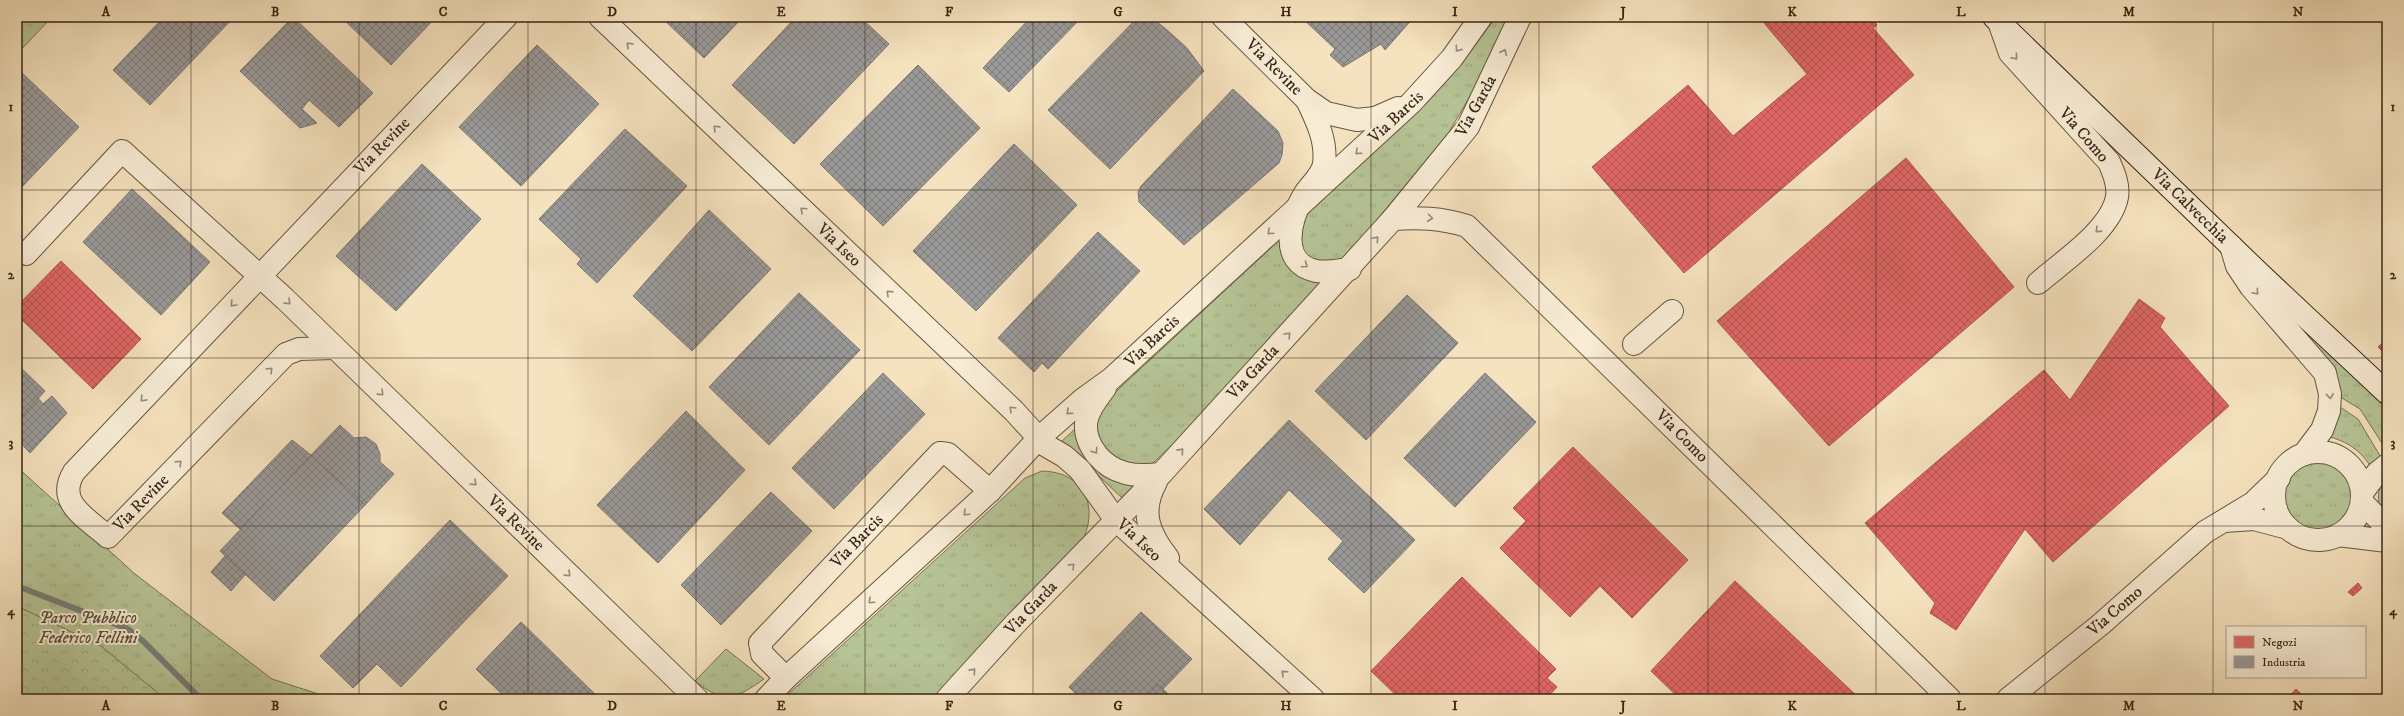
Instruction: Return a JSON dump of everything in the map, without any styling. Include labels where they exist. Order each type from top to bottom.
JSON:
[{"type":"street","name":"Via Revine","points":[[334,348],[298,349],[286,354],[108,537],[72,504],[67,494],[68,483],[74,472],[506,17]]},
{"type":"street","name":"Via Iseo","points":[[600,17],[1014,411],[1045,445],[1064,456],[1084,475],[1116,520],[1313,699]]},
{"type":"street","name":"Via Revine","points":[[1223,17],[1307,100],[1326,113],[1357,120],[1375,118],[1392,112],[1431,83]]},
{"type":"street","name":"Via Barcis","points":[[766,699],[786,678],[990,491],[1039,438],[1082,400],[1111,379],[1431,83],[1452,58],[1480,17]]},
{"type":"street","name":"Via Garda","points":[[947,699],[1015,624],[1161,474],[1350,269],[1393,219],[1468,126],[1520,17]]},
{"type":"street","name":"Via Como","points":[[1997,19],[2010,53],[2109,162],[2116,177],[2117,197],[2106,223],[2038,283]]},
{"type":"street","name":"Via Calvecchia","points":[[1997,19],[2387,393]]},
{"type":"street","name":"Via Revine","points":[[1299,206],[1324,166],[1325,146],[1321,130],[1307,100]]},
{"type":"street","name":"Via Revine","points":[[26,254],[122,151],[259,276],[697,699]]},
{"type":"street","name":"Via Barcis","points":[[1299,206],[1292,220],[1289,243],[1295,257],[1304,266],[1316,272],[1350,269]]},
{"type":"street","name":"Via Como","points":[[1393,219],[1424,217],[1448,220],[1466,226],[1950,699]]},
{"type":"street","name":"Via Como","points":[[2008,699],[2100,626],[2205,532],[2253,502],[2279,478],[2288,464],[2304,454],[2322,430],[2329,411],[2330,394],[2325,373],[2251,287],[2237,266],[2232,246]]},
{"type":"street","points":[[1634,344],[1672,311]]},
{"type":"street","name":"Via Barcis","points":[[1111,379],[1090,410],[1086,424],[1087,438],[1093,450],[1111,469],[1118,472],[1144,476],[1161,474]]},
{"type":"street","name":"Via Como","points":[[2304,454],[2322,452],[2343,460],[2355,471],[2362,498]]},
{"type":"street","name":"Via Barcis","points":[[786,678],[762,654],[760,643],[940,453],[948,454],[990,491]]},
{"type":"street","points":[[1006,475],[1043,460],[1057,462],[1084,475]]},
{"type":"street","points":[[2221,521],[2254,519],[2288,528],[2298,535],[2311,539],[2327,539],[2338,535],[2356,519],[2362,498],[2377,473],[2387,465]]},
{"type":"street","name":"Via Iseo","points":[[1161,474],[1147,505],[1150,526],[1160,547],[1198,594]]},
{"type":"street","name":"Via Iseo","points":[[1084,475],[1100,510],[1098,526],[1092,545]]},
{"type":"street","name":"Via Como","points":[[2279,478],[2274,496],[2276,507],[2288,528]]},
{"type":"street","points":[[2362,498],[2387,528]]},
{"type":"street","points":[[2338,535],[2387,541]]},
{"type":"green space","points":[[17,17],[52,17],[17,54]]},
{"type":"green space","points":[[1496,17],[1508,17],[1473,91],[1449,132],[1347,256],[1218,401],[1153,463],[1136,469],[1111,459],[1093,429],[1108,399],[1423,107],[1456,71]]},
{"type":"green space","points":[[2300,327],[2387,408],[2387,451],[2360,409],[2337,395]]},
{"type":"green space","points":[[2337,405],[2358,419],[2382,459],[2372,469],[2368,462],[2348,444],[2327,436]]},
{"type":"green space","points":[[1076,428],[1134,485],[1122,498],[1062,441]]},
{"type":"green space","points":[[2319,461],[2332,464],[2344,471],[2351,483],[2354,496],[2351,509],[2344,521],[2332,528],[2319,531],[2306,528],[2294,521],[2287,509],[2284,496],[2287,483],[2294,471],[2306,464]]},
{"type":"green space","name":"Parco Pubblico Federico Fellini","points":[[17,467],[135,574],[272,679],[334,699],[17,699]]},
{"type":"green space","points":[[1042,471],[1057,473],[1069,478],[1078,485],[1085,494],[1089,517],[1087,530],[1081,544],[935,699],[783,699],[1025,478]]},
{"type":"green space","points":[[2387,474],[2387,520],[2380,508],[2378,497],[2383,480]]},
{"type":"green space","points":[[17,604],[19,607],[101,646],[165,699],[17,699]]},
{"type":"green space","points":[[726,649],[764,679],[745,691],[730,696],[722,696],[714,693],[695,681]]},
{"type":"building: Negozi","points":[[1759,17],[1870,17],[1877,25],[1873,28],[1914,75],[1684,273],[1592,167],[1688,85],[1733,136],[1807,74]]},
{"type":"building: Negozi","points":[[1906,158],[2014,287],[1829,446],[1717,321]]},
{"type":"building: Negozi","points":[[61,261],[141,339],[93,389],[17,315],[17,306]]},
{"type":"building: Negozi","points":[[2139,299],[2165,318],[2160,327],[2229,406],[2053,562],[2025,529],[1956,630],[1930,613],[1935,603],[1865,523],[2044,370],[2070,400]]},
{"type":"building: Negozi","points":[[2387,338],[2387,348],[2383,352],[2378,347]]},
{"type":"building: Negozi","points":[[1573,447],[1688,560],[1632,618],[1600,586],[1570,617],[1500,548],[1526,521],[1513,508]]},
{"type":"building: Negozi","points":[[1462,577],[1556,669],[1547,678],[1557,687],[1546,699],[1400,699],[1371,671]]},
{"type":"building: Negozi","points":[[1735,581],[1860,699],[1680,699],[1651,671]]},
{"type":"building: Negozi","points":[[2358,583],[2362,588],[2353,596],[2348,592]]},
{"type":"building: Negozi","points":[[2296,689],[2306,699],[2287,699]]},
{"type":"building: Industria","points":[[164,17],[234,17],[150,105],[113,70]]},
{"type":"building: Industria","points":[[293,17],[373,93],[339,127],[309,100],[302,109],[317,123],[300,128],[240,71]]},
{"type":"building: Industria","points":[[341,17],[436,17],[391,65]]},
{"type":"building: Industria","points":[[661,17],[743,17],[704,58]]},
{"type":"building: Industria","points":[[796,17],[860,17],[889,44],[794,144],[732,85]]},
{"type":"building: Industria","points":[[1031,17],[1082,17],[1009,92],[983,68]]},
{"type":"building: Industria","points":[[1138,17],[1151,17],[1167,30],[1187,48],[1204,71],[1110,169],[1048,110]]},
{"type":"building: Industria","points":[[1289,17],[1301,17],[1296,23]]},
{"type":"building: Industria","points":[[1301,17],[1414,17],[1385,50],[1381,44],[1343,67],[1330,55],[1335,49]]},
{"type":"building: Industria","points":[[537,45],[599,104],[521,186],[459,127]]},
{"type":"building: Industria","points":[[918,65],[980,128],[883,226],[820,164]]},
{"type":"building: Industria","points":[[20,71],[79,127],[38,170],[21,154],[17,157],[17,74]]},
{"type":"building: Industria","points":[[1233,89],[1278,131],[1283,143],[1282,155],[1279,163],[1184,245],[1139,202],[1138,192],[1141,186]]},
{"type":"building: Industria","points":[[625,129],[687,186],[597,283],[577,264],[581,259],[539,219]]},
{"type":"building: Industria","points":[[1014,144],[1077,205],[976,311],[913,251]]},
{"type":"building: Industria","points":[[21,154],[38,170],[17,192],[17,157]]},
{"type":"building: Industria","points":[[422,164],[481,219],[396,311],[336,256]]},
{"type":"building: Industria","points":[[132,189],[210,262],[161,315],[83,242]]},
{"type":"building: Industria","points":[[709,210],[771,269],[692,351],[633,296]]},
{"type":"building: Industria","points":[[1098,232],[1140,271],[1048,369],[1042,363],[1034,372],[998,338]]},
{"type":"building: Industria","points":[[799,293],[860,350],[769,445],[709,387]]},
{"type":"building: Industria","points":[[1407,295],[1458,343],[1366,440],[1315,391]]},
{"type":"building: Industria","points":[[17,364],[45,391],[17,422]]},
{"type":"building: Industria","points":[[883,373],[925,414],[834,509],[792,468]]},
{"type":"building: Industria","points":[[1485,373],[1536,422],[1455,507],[1404,458]]},
{"type":"building: Industria","points":[[52,396],[67,413],[30,453],[17,439],[17,422],[38,398],[43,404]]},
{"type":"building: Industria","points":[[686,411],[745,470],[658,563],[597,505]]},
{"type":"building: Industria","points":[[1289,420],[1415,540],[1364,593],[1328,559],[1343,541],[1289,490],[1240,545],[1204,509]]},
{"type":"building: Industria","points":[[340,425],[354,438],[366,437],[376,444],[380,454],[380,462],[394,474],[365,505],[311,455]]},
{"type":"building: Industria","points":[[292,440],[311,455],[241,530],[222,513]]},
{"type":"building: Industria","points":[[311,455],[365,505],[274,601],[220,551]]},
{"type":"building: Industria","points":[[771,492],[812,531],[721,625],[681,585]]},
{"type":"building: Industria","points":[[450,520],[508,576],[401,687],[377,664],[353,688],[320,656]]},
{"type":"building: Industria","points":[[225,556],[245,575],[231,591],[211,572]]},
{"type":"building: Industria","points":[[1141,612],[1192,659],[1163,689],[1158,684],[1144,699],[1081,699],[1069,687]]},
{"type":"building: Industria","points":[[521,622],[598,697],[595,699],[507,699],[476,669]]},
{"type":"building: Industria","points":[[1158,684],[1173,699],[1144,699]]},
{"type":"waterway","points":[[17,586],[128,629],[143,641],[201,699]]}]
